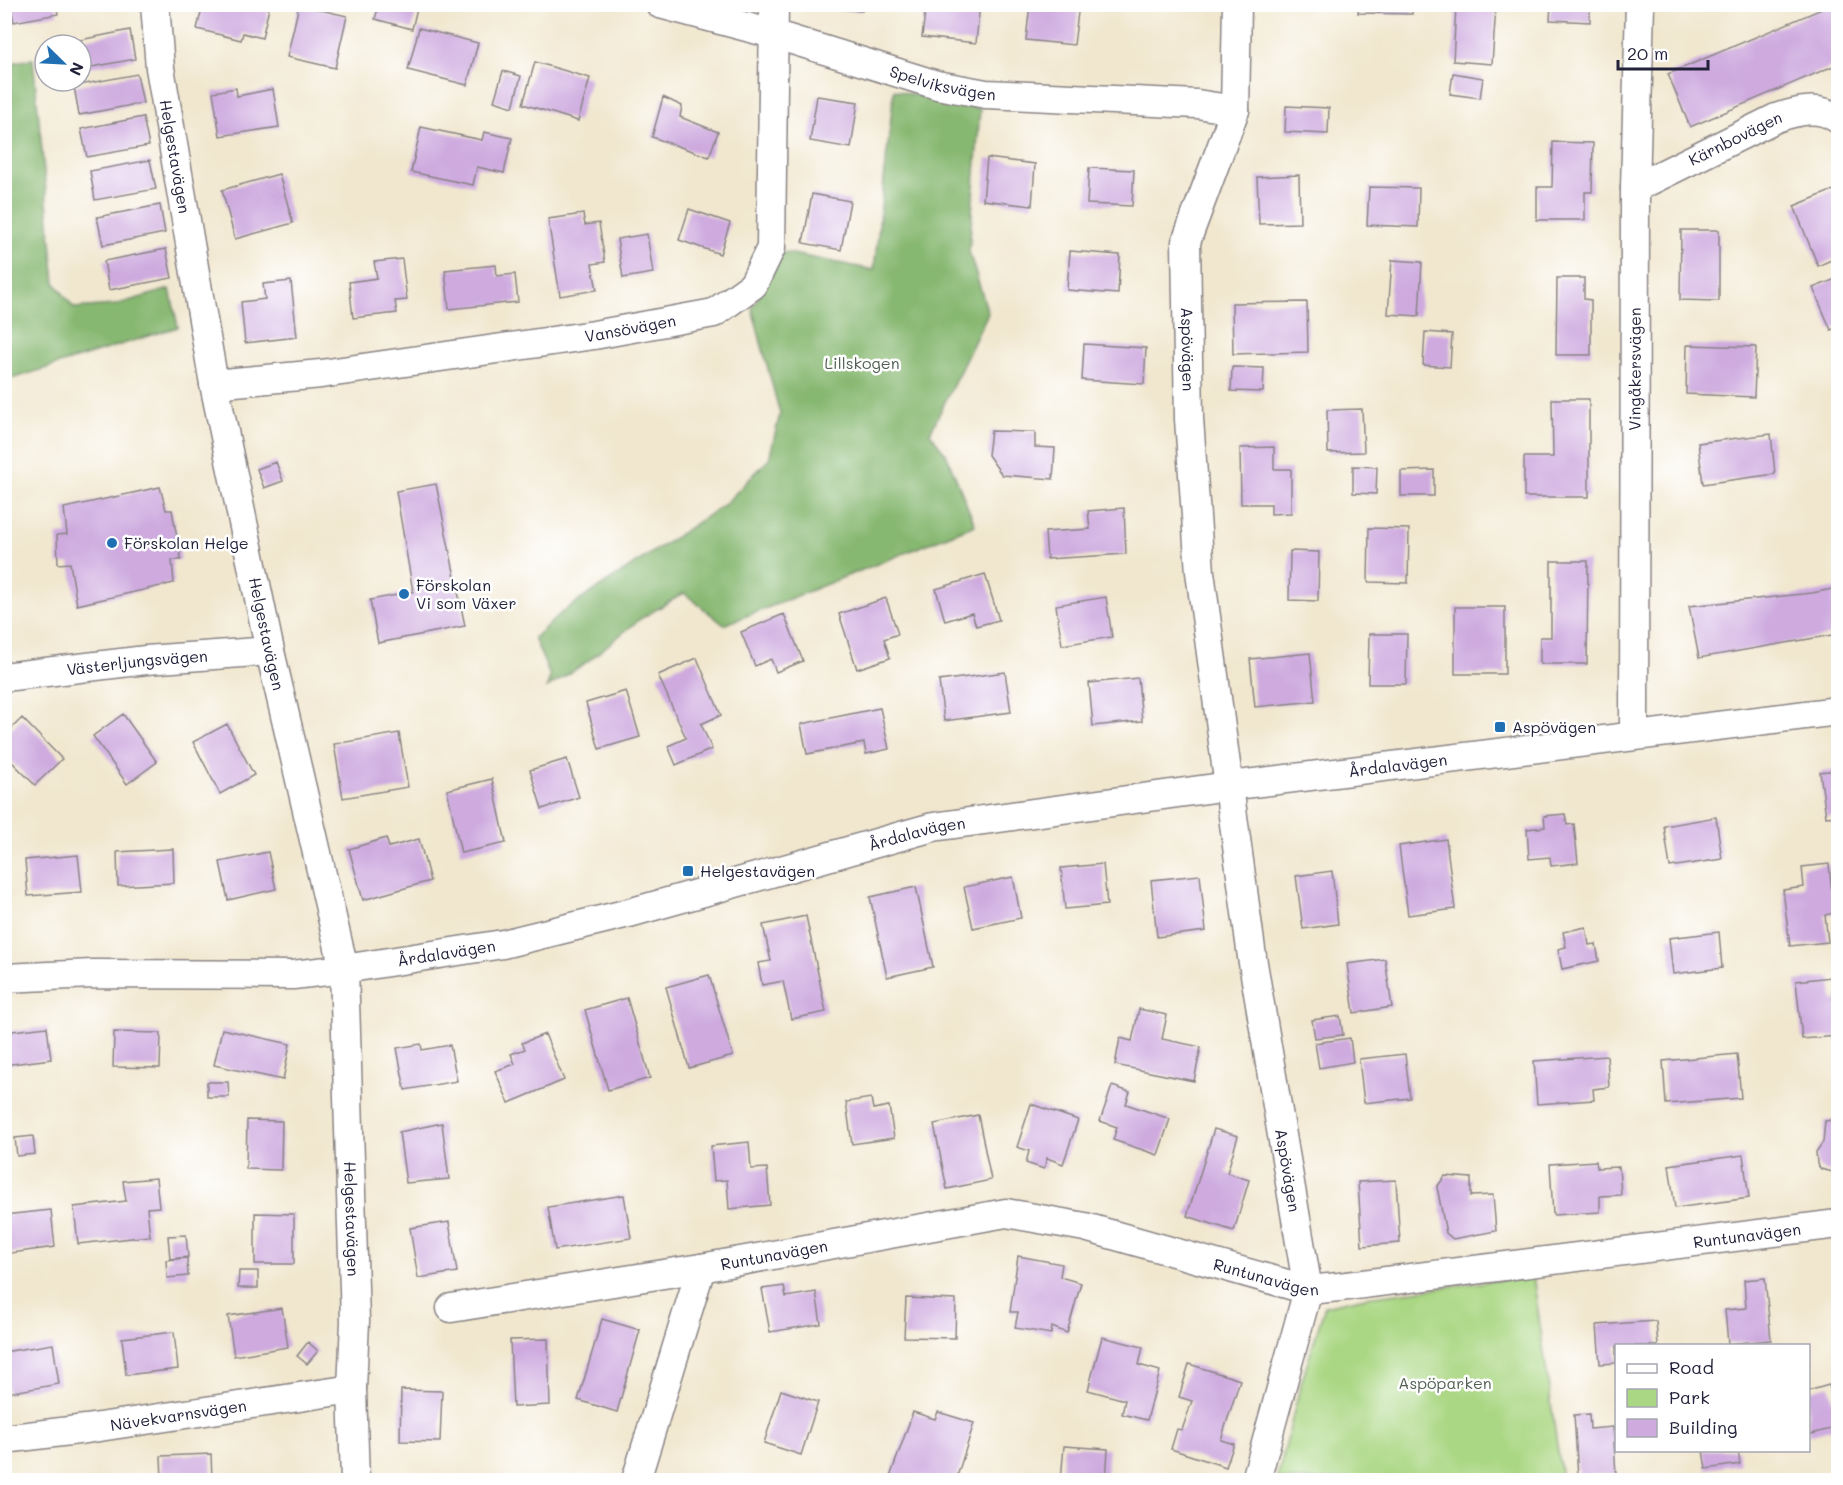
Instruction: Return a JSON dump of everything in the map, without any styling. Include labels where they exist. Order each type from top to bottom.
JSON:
[{"type":"street","name":"Helgestavägen","points":[[155,4],[160,68],[214,384],[270,651],[344,969],[355,1321],[352,1389],[355,1480]]},
{"type":"street","name":"Spelviksvägen","points":[[660,4],[773,34],[937,85],[986,94],[1197,104],[1235,110]]},
{"type":"street","name":"Vansövägen","points":[[214,384],[345,370],[594,334],[714,313],[753,285],[771,248],[774,4]]},
{"type":"street","name":"Aspövägen","points":[[1237,4],[1235,110],[1186,242],[1189,419],[1200,572],[1228,786],[1253,965],[1308,1290],[1256,1480]]},
{"type":"street","name":"Vingåkersvägen","points":[[1634,735],[1635,188],[1640,4]]},
{"type":"street","name":"Kärnbovägen","points":[[1635,188],[1776,118],[1799,110],[1820,111],[1839,119]]},
{"type":"street","name":"Västerljungsvägen","points":[[4,677],[146,660],[270,651]]},
{"type":"street","name":"Årdalavägen","points":[[4,978],[93,974],[293,975],[344,969],[503,944],[629,913],[933,827],[1228,786],[1839,711]]},
{"type":"street","name":"Runtunavägen","points":[[451,1308],[701,1268],[1006,1214],[1085,1227],[1308,1290],[1839,1224]]},
{"type":"street","name":"Runtunavägen","points":[[636,1480],[701,1268]]},
{"type":"street","name":"Nävekvarnsvägen","points":[[4,1439],[352,1389]]},
{"type":"green space","points":[[33,59],[33,93],[36,93],[55,283],[74,308],[115,305],[170,289],[178,327],[5,381],[5,64]]},
{"type":"green space","name":"Lillskogen","points":[[894,90],[980,109],[969,252],[988,313],[930,433],[946,454],[975,525],[724,625],[684,593],[640,619],[587,662],[547,688],[550,676],[534,638],[562,612],[724,505],[769,459],[780,414],[752,308],[783,252],[874,270]]},
{"type":"green space","name":"Aspöparken","points":[[1533,1276],[1562,1480],[1277,1480],[1300,1387],[1325,1306],[1366,1297]]},
{"type":"building","points":[[10,4],[56,4],[58,14],[14,22]]},
{"type":"building","points":[[203,4],[226,10],[227,4],[270,4],[262,38],[243,33],[241,40],[197,29]]},
{"type":"building","points":[[379,4],[418,4],[412,29],[375,19]]},
{"type":"building","points":[[926,4],[980,4],[976,43],[922,37]]},
{"type":"building","points":[[1030,4],[1079,4],[1074,45],[1026,40]]},
{"type":"building","points":[[1359,4],[1412,4],[1412,14],[1358,13]]},
{"type":"building","points":[[1551,4],[1590,4],[1590,22],[1550,20]]},
{"type":"building","points":[[1819,4],[1838,4],[1838,64],[1690,127],[1668,74],[1822,9]]},
{"type":"building","points":[[299,5],[347,16],[335,68],[287,57]]},
{"type":"building","points":[[824,5],[863,5],[862,11],[824,8]]},
{"type":"building","points":[[1456,6],[1496,7],[1492,64],[1453,61]]},
{"type":"building","points":[[419,28],[478,43],[467,85],[408,70]]},
{"type":"building","points":[[130,30],[135,59],[93,67],[93,37]]},
{"type":"building","points":[[535,62],[590,78],[578,121],[523,104]]},
{"type":"building","points":[[503,71],[521,76],[513,107],[494,101]]},
{"type":"building","points":[[1453,73],[1483,78],[1480,98],[1450,94]]},
{"type":"building","points":[[137,74],[143,103],[79,115],[75,93],[93,93],[93,82]]},
{"type":"building","points":[[236,88],[237,96],[273,89],[279,127],[220,136],[213,92]]},
{"type":"building","points":[[817,96],[858,102],[851,148],[810,141]]},
{"type":"building","points":[[663,97],[682,106],[680,117],[718,132],[709,157],[652,137]]},
{"type":"building","points":[[1286,106],[1329,108],[1328,134],[1285,132]]},
{"type":"building","points":[[143,117],[149,146],[87,157],[81,129]]},
{"type":"building","points":[[421,127],[482,140],[484,132],[512,138],[504,173],[477,167],[473,185],[411,172]]},
{"type":"building","points":[[1553,142],[1593,143],[1592,192],[1585,192],[1585,220],[1537,220],[1537,187],[1552,187]]},
{"type":"building","points":[[987,158],[1035,164],[1032,206],[983,200]]},
{"type":"building","points":[[150,160],[156,189],[95,200],[90,171]]},
{"type":"building","points":[[1089,168],[1134,170],[1132,206],[1087,204]]},
{"type":"building","points":[[279,174],[293,223],[235,239],[222,190]]},
{"type":"building","points":[[1299,175],[1300,223],[1259,224],[1257,177]]},
{"type":"building","points":[[1369,187],[1419,188],[1418,227],[1367,225]]},
{"type":"building","points":[[1836,189],[1838,235],[1835,236],[1838,257],[1818,266],[1794,206]]},
{"type":"building","points":[[812,194],[850,201],[841,250],[803,243]]},
{"type":"building","points":[[160,205],[165,233],[103,245],[97,217]]},
{"type":"building","points":[[689,209],[730,223],[720,254],[679,240]]},
{"type":"building","points":[[583,214],[585,225],[599,223],[605,262],[592,264],[597,290],[560,296],[548,219]]},
{"type":"building","points":[[1681,230],[1719,230],[1719,301],[1680,300]]},
{"type":"building","points":[[647,234],[653,273],[623,278],[617,239]]},
{"type":"building","points":[[166,249],[172,278],[109,290],[104,261]]},
{"type":"building","points":[[1070,251],[1120,255],[1118,294],[1067,290]]},
{"type":"building","points":[[402,259],[407,300],[395,301],[397,313],[353,318],[349,282],[377,278],[374,262]]},
{"type":"building","points":[[1392,260],[1422,262],[1419,316],[1388,314]]},
{"type":"building","points":[[496,265],[497,276],[515,274],[518,302],[449,309],[445,270]]},
{"type":"building","points":[[1557,278],[1584,278],[1584,299],[1591,300],[1591,355],[1556,355]]},
{"type":"building","points":[[1838,278],[1838,327],[1831,330],[1813,288]]},
{"type":"building","points":[[291,281],[297,337],[245,343],[241,302],[265,299],[263,284]]},
{"type":"building","points":[[1307,302],[1308,352],[1233,354],[1232,303]]},
{"type":"building","points":[[1425,332],[1452,334],[1450,367],[1423,365]]},
{"type":"building","points":[[1084,344],[1146,348],[1144,384],[1082,380]]},
{"type":"building","points":[[1687,345],[1756,347],[1754,397],[1686,394]]},
{"type":"building","points":[[1232,367],[1264,368],[1263,392],[1231,391]]},
{"type":"building","points":[[1552,399],[1589,399],[1589,497],[1524,497],[1524,457],[1553,457]]},
{"type":"building","points":[[1362,409],[1364,452],[1328,453],[1327,410]]},
{"type":"building","points":[[991,431],[1035,432],[1035,447],[1055,448],[1053,479],[1002,475],[988,455]]},
{"type":"building","points":[[1771,434],[1775,474],[1703,484],[1698,443]]},
{"type":"building","points":[[1274,447],[1274,469],[1291,469],[1291,513],[1271,514],[1271,504],[1241,504],[1240,448]]},
{"type":"building","points":[[276,462],[283,481],[264,488],[257,469]]},
{"type":"building","points":[[1353,466],[1377,467],[1376,494],[1353,493]]},
{"type":"building","points":[[1434,470],[1434,496],[1401,496],[1401,471]]},
{"type":"building","points":[[436,484],[465,626],[378,643],[370,600],[413,592],[396,491]]},
{"type":"building","points":[[160,487],[166,510],[172,510],[181,560],[172,560],[174,583],[77,605],[70,563],[58,564],[57,535],[67,534],[64,508]]},
{"type":"building","points":[[1124,508],[1126,554],[1047,559],[1045,532],[1090,529],[1088,511]]},
{"type":"building","points":[[1369,528],[1409,529],[1408,583],[1368,582]]},
{"type":"building","points":[[1290,551],[1319,552],[1318,601],[1289,600]]},
{"type":"building","points":[[1551,561],[1588,561],[1587,664],[1540,664],[1540,637],[1551,637]]},
{"type":"building","points":[[985,574],[999,620],[976,626],[972,613],[945,621],[936,589]]},
{"type":"building","points":[[1838,588],[1838,634],[1699,658],[1689,606],[1812,593]]},
{"type":"building","points":[[1106,597],[1112,637],[1062,645],[1056,605]]},
{"type":"building","points":[[886,598],[898,634],[884,639],[890,658],[857,669],[839,614]]},
{"type":"building","points":[[1455,607],[1505,607],[1505,674],[1455,674]]},
{"type":"building","points":[[784,614],[803,661],[776,672],[771,659],[755,666],[741,632]]},
{"type":"building","points":[[1369,634],[1407,634],[1406,684],[1368,684]]},
{"type":"building","points":[[1310,653],[1315,701],[1255,707],[1250,659]]},
{"type":"building","points":[[697,658],[721,715],[701,724],[712,749],[676,765],[668,746],[686,738],[658,675]]},
{"type":"building","points":[[1005,672],[1011,712],[944,721],[939,681]]},
{"type":"building","points":[[1138,678],[1142,721],[1093,726],[1089,683]]},
{"type":"building","points":[[626,691],[640,737],[599,749],[586,703]]},
{"type":"building","points":[[880,708],[889,749],[866,754],[864,743],[807,754],[801,724]]},
{"type":"building","points":[[123,714],[157,762],[127,784],[93,736]]},
{"type":"building","points":[[22,718],[62,759],[35,785],[4,754],[4,736]]},
{"type":"building","points":[[227,724],[254,775],[220,794],[193,742]]},
{"type":"building","points":[[399,733],[408,787],[343,798],[334,744]]},
{"type":"building","points":[[567,759],[579,797],[542,809],[530,770]]},
{"type":"building","points":[[1838,770],[1838,816],[1826,817],[1820,772]]},
{"type":"building","points":[[492,779],[506,843],[461,853],[447,790]]},
{"type":"building","points":[[1565,814],[1567,825],[1574,824],[1578,863],[1551,866],[1550,857],[1529,859],[1527,829],[1545,827],[1544,816]]},
{"type":"building","points":[[1716,817],[1722,859],[1670,867],[1664,826]]},
{"type":"building","points":[[386,838],[389,847],[419,839],[430,881],[363,900],[349,849]]},
{"type":"building","points":[[1446,839],[1455,909],[1408,915],[1399,846]]},
{"type":"building","points":[[173,849],[174,883],[118,886],[117,852]]},
{"type":"building","points":[[268,852],[276,889],[228,900],[220,862]]},
{"type":"building","points":[[78,855],[82,892],[28,896],[25,860]]},
{"type":"building","points":[[1103,864],[1107,905],[1065,909],[1061,868]]},
{"type":"building","points":[[1829,864],[1834,913],[1825,915],[1828,942],[1790,946],[1783,890],[1804,887],[1802,867]]},
{"type":"building","points":[[1332,871],[1338,924],[1303,929],[1296,876]]},
{"type":"building","points":[[1200,875],[1206,931],[1157,937],[1151,880]]},
{"type":"building","points":[[1013,877],[1021,918],[973,928],[964,887]]},
{"type":"building","points":[[916,887],[933,967],[887,977],[870,897]]},
{"type":"building","points":[[806,916],[826,1012],[791,1019],[783,981],[762,985],[758,963],[771,961],[763,925]]},
{"type":"building","points":[[1586,927],[1589,945],[1596,944],[1599,961],[1562,969],[1558,949],[1566,947],[1563,932]]},
{"type":"building","points":[[1719,932],[1722,968],[1673,974],[1669,938]]},
{"type":"building","points":[[1385,959],[1392,1007],[1354,1013],[1347,964]]},
{"type":"building","points":[[709,975],[733,1056],[689,1068],[666,987]]},
{"type":"building","points":[[1831,977],[1833,1000],[1838,999],[1838,1036],[1802,1039],[1796,981]]},
{"type":"building","points":[[627,998],[650,1078],[608,1090],[585,1010]]},
{"type":"building","points":[[1139,1009],[1167,1015],[1162,1039],[1201,1047],[1194,1081],[1115,1065],[1120,1038],[1132,1041]]},
{"type":"building","points":[[1340,1016],[1343,1035],[1315,1038],[1312,1020]]},
{"type":"building","points":[[47,1027],[51,1059],[4,1065],[4,1032]]},
{"type":"building","points":[[222,1029],[290,1044],[283,1080],[214,1065]]},
{"type":"building","points":[[114,1032],[161,1033],[160,1068],[113,1067]]},
{"type":"building","points":[[545,1034],[564,1080],[509,1103],[495,1071],[515,1064],[511,1054],[525,1049],[522,1043]]},
{"type":"building","points":[[1350,1038],[1353,1062],[1319,1068],[1315,1043]]},
{"type":"building","points":[[421,1044],[422,1050],[450,1045],[457,1081],[405,1090],[397,1048]]},
{"type":"building","points":[[1405,1054],[1410,1098],[1364,1103],[1359,1059]]},
{"type":"building","points":[[1737,1054],[1741,1098],[1666,1104],[1663,1061]]},
{"type":"building","points":[[1607,1056],[1609,1087],[1593,1089],[1594,1100],[1537,1104],[1534,1061]]},
{"type":"building","points":[[207,1082],[228,1082],[229,1097],[207,1097]]},
{"type":"building","points":[[1112,1086],[1130,1092],[1126,1104],[1170,1119],[1158,1155],[1113,1140],[1117,1127],[1100,1121]]},
{"type":"building","points":[[871,1098],[873,1109],[889,1106],[894,1138],[852,1144],[846,1102]]},
{"type":"building","points":[[1031,1104],[1078,1120],[1063,1164],[1047,1158],[1044,1169],[1026,1163],[1029,1151],[1017,1147]]},
{"type":"building","points":[[978,1115],[991,1180],[947,1189],[934,1124]]},
{"type":"building","points":[[1838,1119],[1838,1187],[1834,1187],[1833,1172],[1821,1169],[1817,1164],[1816,1152],[1823,1142],[1825,1121]]},
{"type":"building","points":[[247,1120],[282,1121],[281,1170],[246,1169]]},
{"type":"building","points":[[442,1123],[449,1179],[406,1183],[399,1132]]},
{"type":"building","points":[[1214,1129],[1238,1136],[1227,1173],[1249,1180],[1234,1231],[1187,1216]]},
{"type":"building","points":[[33,1136],[35,1154],[17,1156],[15,1138]]},
{"type":"building","points":[[749,1142],[751,1169],[767,1168],[770,1205],[729,1209],[727,1180],[714,1181],[711,1146]]},
{"type":"building","points":[[1743,1155],[1749,1198],[1675,1208],[1669,1165]]},
{"type":"building","points":[[1596,1161],[1597,1168],[1619,1167],[1621,1195],[1600,1196],[1600,1212],[1553,1215],[1550,1164]]},
{"type":"building","points":[[1445,1176],[1471,1178],[1471,1196],[1493,1195],[1496,1231],[1453,1239],[1446,1233],[1437,1187]]},
{"type":"building","points":[[156,1178],[159,1207],[147,1208],[150,1236],[78,1244],[74,1207],[126,1201],[123,1181]]},
{"type":"building","points":[[1396,1180],[1400,1243],[1362,1246],[1358,1182]]},
{"type":"building","points":[[624,1195],[631,1238],[555,1250],[548,1207]]},
{"type":"building","points":[[51,1210],[55,1247],[4,1254],[4,1215]]},
{"type":"building","points":[[255,1213],[294,1214],[294,1264],[255,1264]]},
{"type":"building","points":[[449,1222],[457,1272],[418,1278],[410,1228]]},
{"type":"building","points":[[186,1235],[188,1257],[170,1259],[168,1236]]},
{"type":"building","points":[[1018,1256],[1062,1264],[1060,1277],[1081,1283],[1067,1333],[1052,1327],[1051,1334],[1015,1328],[1018,1312],[1010,1312]]},
{"type":"building","points":[[187,1258],[188,1276],[167,1278],[166,1260]]},
{"type":"building","points":[[239,1271],[258,1271],[258,1288],[238,1288]]},
{"type":"building","points":[[1765,1278],[1771,1340],[1728,1344],[1725,1310],[1746,1308],[1744,1280]]},
{"type":"building","points":[[784,1286],[786,1297],[816,1292],[821,1324],[770,1332],[762,1289]]},
{"type":"building","points":[[906,1298],[956,1300],[955,1338],[904,1337]]},
{"type":"building","points":[[282,1308],[288,1347],[234,1356],[228,1316]]},
{"type":"building","points":[[602,1319],[640,1330],[617,1412],[578,1400]]},
{"type":"building","points":[[1656,1321],[1658,1344],[1615,1344],[1615,1363],[1600,1364],[1597,1325]]},
{"type":"building","points":[[174,1332],[178,1369],[126,1375],[122,1338]]},
{"type":"building","points":[[1102,1337],[1143,1347],[1139,1365],[1160,1371],[1147,1420],[1122,1414],[1125,1400],[1088,1390]]},
{"type":"building","points":[[548,1339],[550,1405],[513,1407],[510,1340]]},
{"type":"building","points":[[308,1342],[318,1351],[307,1364],[297,1356]]},
{"type":"building","points":[[53,1344],[59,1384],[8,1393],[4,1371],[4,1352]]},
{"type":"building","points":[[1189,1364],[1240,1380],[1221,1440],[1234,1444],[1226,1467],[1171,1449],[1177,1429],[1182,1430],[1192,1401],[1179,1397]]},
{"type":"building","points":[[1829,1385],[1838,1418],[1838,1427],[1810,1434],[1810,1390]]},
{"type":"building","points":[[401,1390],[442,1391],[440,1442],[400,1441]]},
{"type":"building","points":[[781,1390],[818,1402],[801,1455],[764,1443]]},
{"type":"building","points":[[913,1412],[935,1419],[938,1412],[974,1423],[956,1480],[889,1480]]},
{"type":"building","points":[[1589,1414],[1590,1429],[1613,1427],[1616,1474],[1578,1476],[1574,1415]]},
{"type":"building","points":[[1064,1446],[1108,1449],[1106,1480],[1086,1478],[1085,1480],[1061,1480]]},
{"type":"building","points":[[1703,1452],[1738,1452],[1740,1464],[1706,1469]]},
{"type":"building","points":[[211,1454],[212,1480],[162,1480],[161,1456]]},
{"type":"place","name":"Förskolan Helge","points":[[112,543]]},
{"type":"place","name":"Förskolan Vi som Växer","points":[[404,594]]},
{"type":"place","name":"Aspövägen","points":[[1500,727]]},
{"type":"place","name":"Helgestavägen","points":[[688,871]]}]
